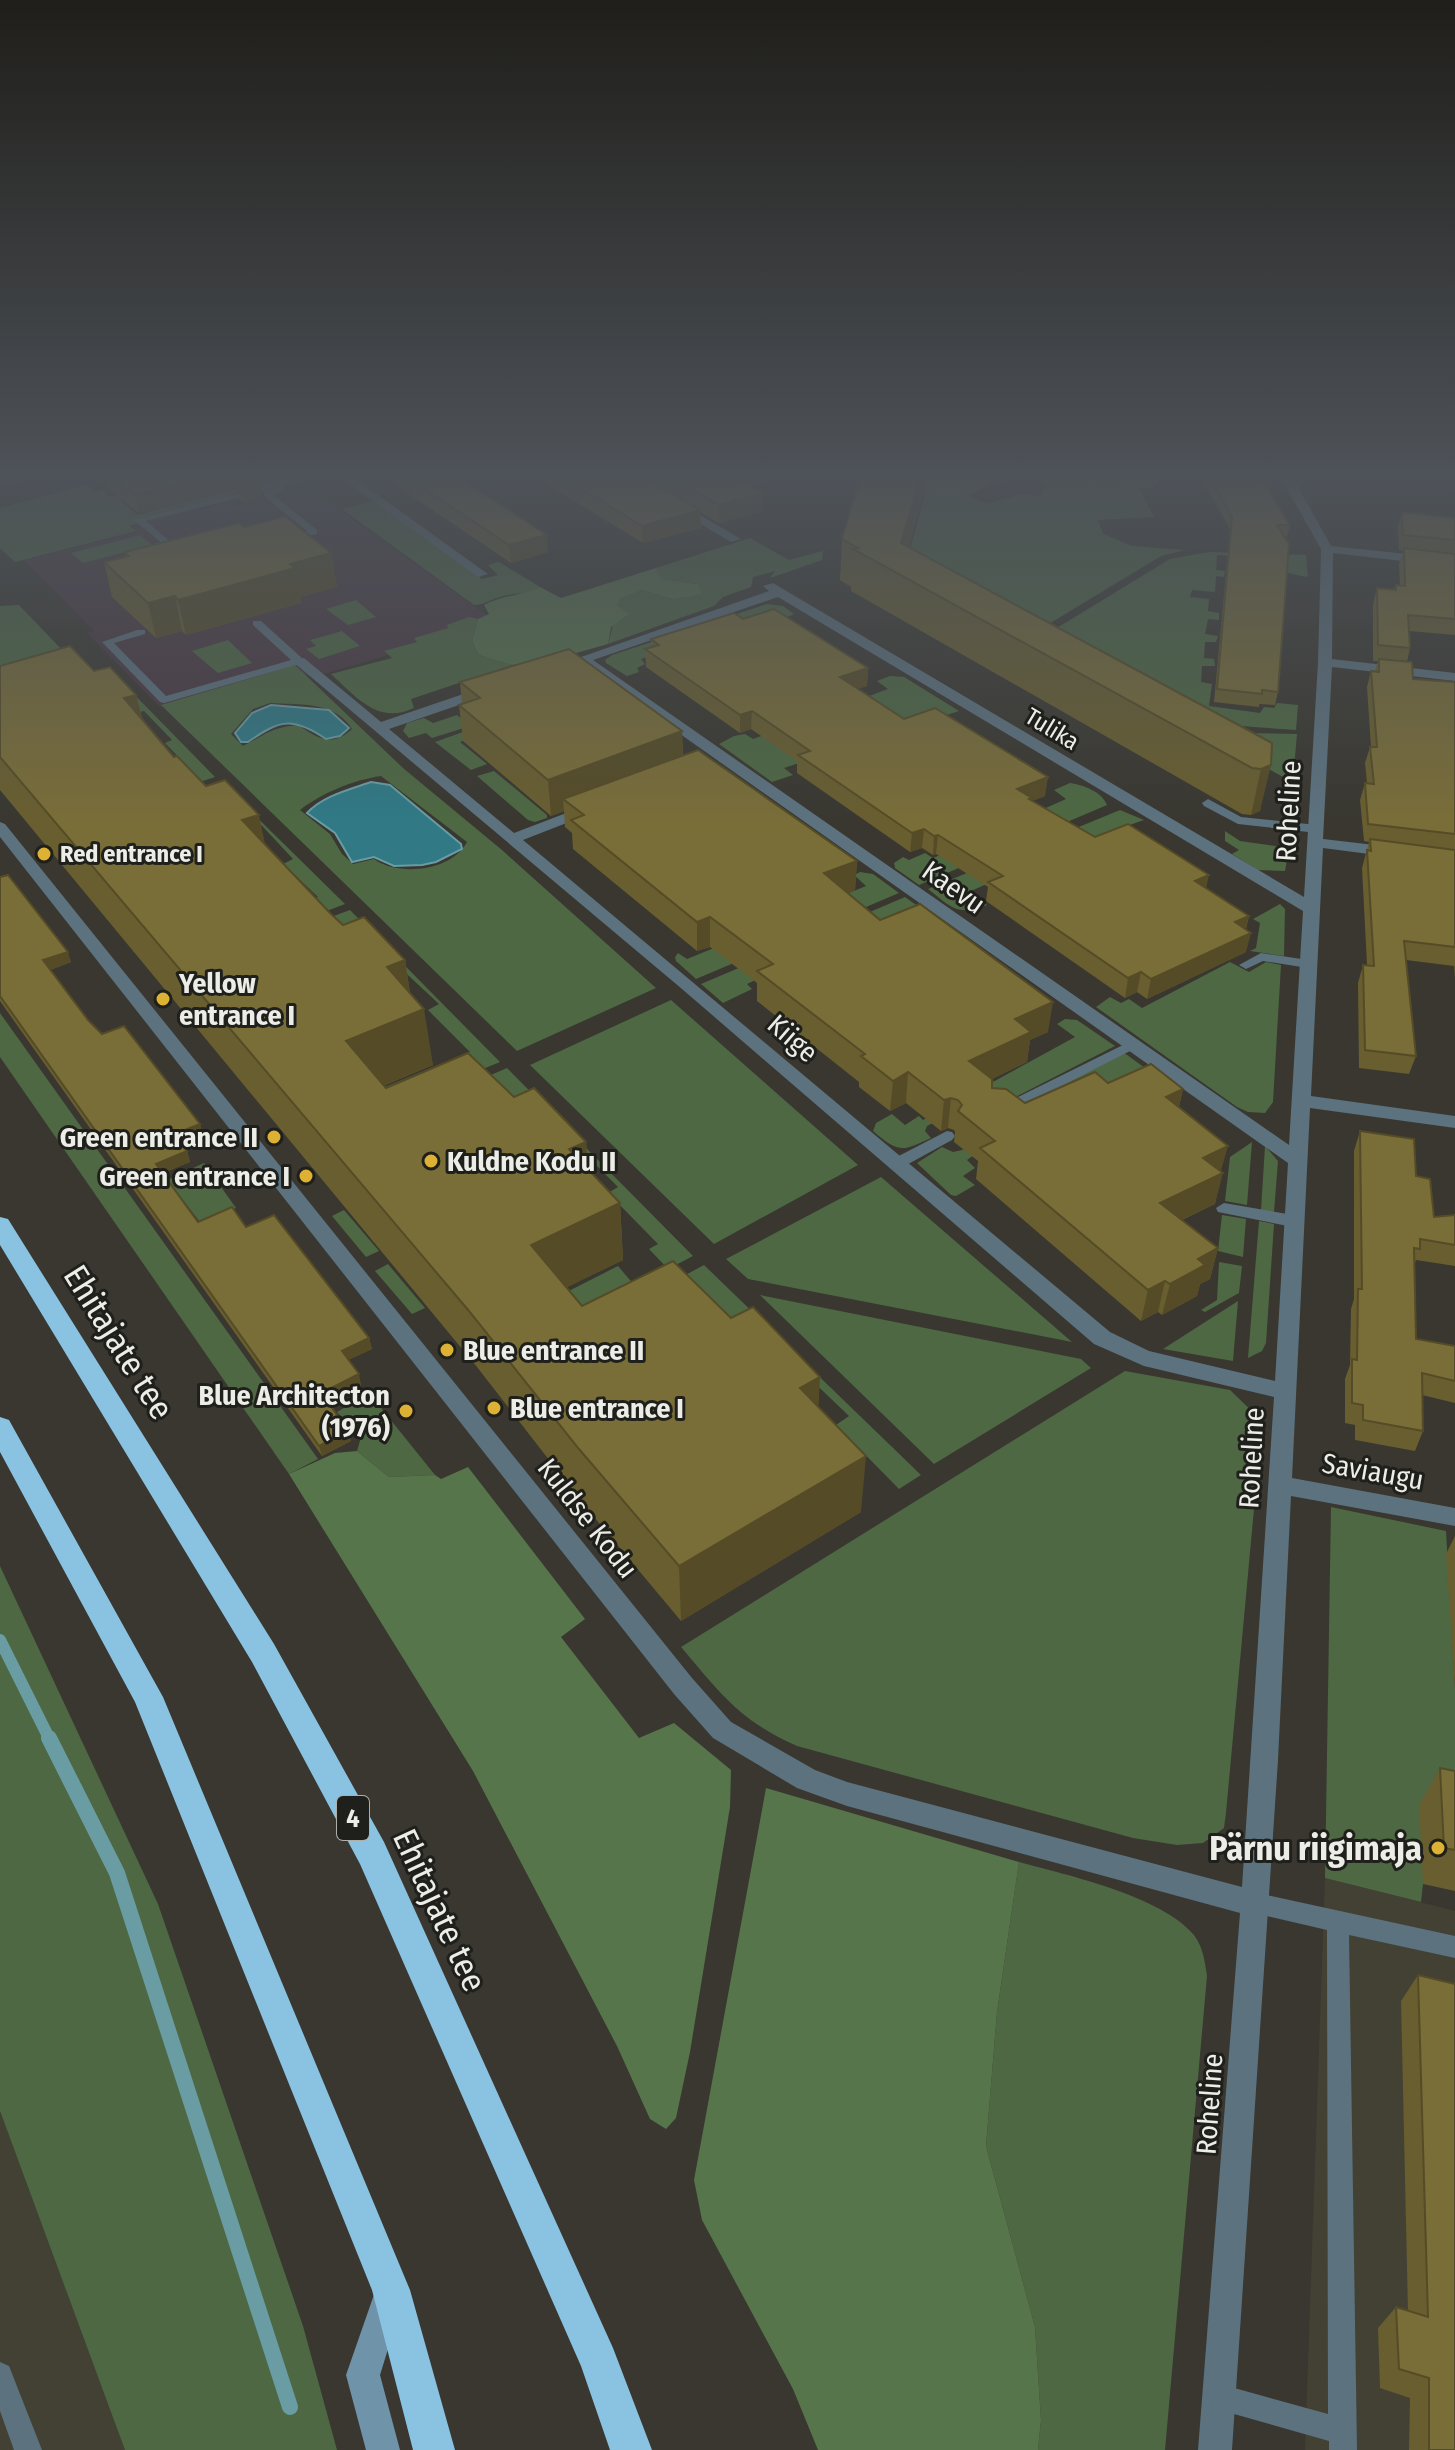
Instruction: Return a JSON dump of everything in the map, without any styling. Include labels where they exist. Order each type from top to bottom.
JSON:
[{"type":"highway","name":"Ehitajate tee","points":[[0,1225],[263,1653],[372,1853],[599,2362],[631,2450]]},
{"type":"highway","points":[[0,1427],[148,1697],[391,2290],[434,2450]]},
{"type":"street","name":"Tulika","points":[[583,659],[766,592]]},
{"type":"street","name":"Tulika","points":[[781,592],[1312,909]]},
{"type":"street","name":"Roheline","points":[[1215,2450],[1265,1760],[1299,1100],[1317,836],[1326,592]]},
{"type":"street","points":[[555,668],[583,659]]},
{"type":"street","name":"Kaevu","points":[[583,659],[1296,1159]]},
{"type":"street","name":"Kiige","points":[[299,661],[688,985],[1102,1338],[1144,1358],[1284,1391]]},
{"type":"street","points":[[1325,662],[1455,677]]},
{"type":"street","points":[[380,727],[500,687]]},
{"type":"street","points":[[701,768],[726,759]]},
{"type":"street","points":[[512,839],[608,803]]},
{"type":"street","name":"Kuldse Kodu","points":[[0,827],[683,1686],[722,1730],[806,1779],[847,1794],[1253,1903]]},
{"type":"street","points":[[1317,836],[1408,854]]},
{"type":"street","points":[[1299,1100],[1455,1122]]},
{"type":"street","name":"Saviaugu","points":[[1279,1485],[1455,1517]]},
{"type":"street","points":[[383,2450],[363,2375],[391,2290]]},
{"type":"lane","points":[[257,623],[299,661]]},
{"type":"lane","points":[[141,632],[107,642],[164,700],[299,661]]},
{"type":"lane","points":[[1208,803],[1238,820],[1317,836]]},
{"type":"lane","points":[[1246,965],[1261,957],[1308,964]]},
{"type":"lane","points":[[995,1114],[1133,1044]]},
{"type":"lane","points":[[896,1164],[947,1136]]},
{"type":"lane","points":[[1224,1208],[1293,1221]]},
{"type":"lane","points":[[1253,1903],[1455,1947]]},
{"type":"lane","points":[[1220,2397],[1342,2440],[1338,1923]]},
{"type":"lane","points":[[0,2375],[28,2450]]},
{"type":"shaded area","points":[[56,592],[455,592],[498,623],[327,673],[305,675],[283,669],[160,707],[87,633],[94,631]]},
{"type":"shaded area","points":[[1325,1878],[1455,1911],[1455,2450],[1305,2450]]},
{"type":"shaded area","points":[[0,2111],[113,2416],[125,2450],[0,2450]]},
{"type":"green space","points":[[457,592],[526,592],[500,597],[474,605]]},
{"type":"green space","points":[[525,592],[550,592],[561,598],[579,592],[636,592],[620,599],[618,606],[629,614],[611,627],[608,644],[562,657],[512,665],[479,655],[472,641],[478,619],[489,614],[484,605]]},
{"type":"green space","points":[[636,592],[650,592],[672,599],[684,592],[736,592],[723,597],[714,606],[608,644],[620,599]]},
{"type":"green space","points":[[650,592],[702,594],[672,599]]},
{"type":"green space","points":[[951,592],[1101,592],[1029,636]]},
{"type":"green space","points":[[1115,592],[1191,592],[1190,597],[1209,599],[1208,611],[1219,613],[1219,620],[1208,619],[1205,634],[1218,636],[1216,642],[1205,642],[1204,658],[1214,659],[1215,666],[1202,666],[1201,682],[1212,684],[1209,706],[1260,713],[1264,707],[1274,708],[1277,703],[1298,705],[1296,730],[1240,726],[1037,640]]},
{"type":"green space","points":[[356,600],[376,617],[348,625],[326,609]]},
{"type":"green space","points":[[767,604],[783,606],[794,614],[779,621],[735,628],[641,659],[645,664],[637,668],[639,672],[627,676],[606,663],[605,660],[612,655]]},
{"type":"green space","points":[[19,605],[90,679],[0,707],[0,606]]},
{"type":"green space","points":[[469,617],[478,619],[472,641],[479,655],[512,665],[411,699],[414,708],[389,713],[368,706],[331,674],[392,658],[384,651],[417,642],[414,638],[448,628],[447,625]]},
{"type":"green space","points":[[342,631],[360,646],[319,659],[306,649],[316,646],[310,640]]},
{"type":"green space","points":[[228,640],[252,663],[218,673],[192,651]]},
{"type":"green space","points":[[295,665],[403,768],[502,850],[656,988],[517,1051],[161,705]],"holes":[[[270,703],[326,709],[336,713],[352,729],[331,740],[318,737],[298,725],[288,726],[243,746],[231,734],[253,709]],[[381,776],[467,842],[460,852],[438,865],[424,868],[397,868],[374,859],[353,864],[342,854],[330,834],[300,810],[338,788]]]},
{"type":"green space","points":[[890,676],[904,677],[959,711],[784,768],[793,775],[772,782],[719,744],[745,734],[753,739],[888,689],[877,681]]},
{"type":"green space","points":[[123,683],[215,777],[106,813],[192,771],[165,743],[172,740],[144,711],[134,713]]},
{"type":"green space","points":[[457,715],[470,726],[432,738],[426,733],[409,738],[403,731],[407,723],[424,718],[433,723]]},
{"type":"green space","points":[[474,728],[480,734],[460,742],[487,764],[471,770],[435,742]]},
{"type":"green space","points":[[1248,733],[1297,734],[1293,779],[1285,778],[1222,743]]},
{"type":"green space","points":[[494,771],[547,818],[535,822],[528,820],[477,776]]},
{"type":"green space","points":[[221,782],[345,904],[324,912],[312,900],[318,897],[283,864],[293,859]]},
{"type":"green space","points":[[1070,783],[1092,790],[1107,805],[919,885],[895,868],[894,863],[903,857],[909,860],[925,853],[933,858],[1033,818],[1030,815],[1066,799],[1054,790]]},
{"type":"green space","points":[[1120,810],[1144,820],[1075,844],[969,892],[987,905],[961,910],[928,889]]},
{"type":"green space","points":[[1225,831],[1240,841],[1289,848],[1285,871],[1258,870],[1232,854],[1239,850],[1225,841]]},
{"type":"green space","points":[[860,872],[873,874],[899,893],[696,979],[676,961],[678,953],[687,959],[866,886],[854,875]]},
{"type":"green space","points":[[905,897],[937,920],[816,953],[747,984],[752,989],[723,1003],[701,984]]},
{"type":"green space","points":[[1280,904],[1285,909],[1284,956],[1250,951],[1256,948],[1260,923],[1253,919]]},
{"type":"green space","points":[[350,910],[500,1062],[374,1114],[358,1098],[470,1052],[428,1010],[439,1004],[395,963],[230,954]]},
{"type":"green space","points":[[1230,962],[1249,972],[1266,962],[1281,965],[1273,1102],[1265,1113],[1248,1112],[1237,1107],[1096,1007],[1110,997],[1121,1003],[1129,999],[1142,1008]]},
{"type":"green space","points":[[671,1000],[858,1165],[714,1244],[530,1065]]},
{"type":"green space","points":[[0,1013],[318,1459],[289,1474],[0,1057]]},
{"type":"green space","points":[[1065,1019],[1077,1020],[1115,1046],[998,1106],[1123,1052],[1163,1081],[974,1155],[967,1160],[975,1168],[963,1176],[975,1185],[956,1196],[951,1195],[917,1163],[942,1147],[953,1152],[962,1150],[1015,1124],[980,1098],[927,1126],[925,1131],[931,1138],[913,1146],[895,1147],[873,1131],[876,1123],[892,1114],[905,1125],[919,1116],[923,1120],[1075,1037],[1057,1024]]},
{"type":"green space","points":[[507,1068],[693,1256],[668,1269],[649,1249],[658,1244],[608,1193],[618,1187],[563,1132],[382,1122]]},
{"type":"green space","points":[[1252,1142],[1247,1205],[1225,1201],[1230,1157]]},
{"type":"green space","points":[[1265,1146],[1278,1161],[1274,1212],[1261,1210]]},
{"type":"green space","points":[[204,1163],[236,1208],[200,1222],[167,1180]]},
{"type":"green space","points":[[881,1177],[1072,1342],[748,1279],[726,1259]]},
{"type":"green space","points":[[344,1210],[379,1251],[366,1257],[332,1216]]},
{"type":"green space","points":[[1222,1215],[1246,1219],[1243,1257],[1218,1251]]},
{"type":"green space","points":[[1259,1221],[1274,1224],[1266,1343],[1262,1351],[1248,1358]]},
{"type":"green space","points":[[1219,1262],[1242,1266],[1239,1293],[1205,1312],[1201,1310],[1217,1300]]},
{"type":"green space","points":[[388,1264],[425,1308],[412,1314],[375,1271]]},
{"type":"green space","points":[[704,1265],[921,1475],[899,1489],[836,1425],[849,1416],[777,1347],[570,1337]]},
{"type":"green space","points":[[618,1266],[635,1286],[564,1323],[545,1303]]},
{"type":"green space","points":[[760,1295],[1081,1359],[1091,1368],[934,1464]]},
{"type":"green space","points":[[1238,1301],[1233,1361],[1163,1349]]},
{"type":"green space","points":[[1125,1371],[1230,1390],[1256,1415],[1261,1433],[1224,1828],[1203,1843],[1177,1845],[1133,1838],[797,1746],[746,1716],[720,1692],[681,1647]]},
{"type":"green space","points":[[369,1393],[435,1475],[389,1477],[357,1451],[361,1437],[337,1412]]},
{"type":"green space","points":[[357,1451],[389,1477],[435,1475],[441,1479],[468,1467],[585,1619],[561,1637],[639,1738],[674,1723],[731,1770],[730,1807],[690,2052],[676,2118],[666,2129],[650,2119],[617,2046],[473,1771],[289,1474],[335,1453]]},
{"type":"green space","points":[[1331,1507],[1446,1531],[1455,1688],[1455,1813],[1423,1884],[1421,1902],[1325,1878]]},
{"type":"green space","points":[[0,1566],[158,1904],[303,2326],[337,2450],[125,2450],[0,2111]]},
{"type":"green space","points":[[766,1788],[1019,1862],[997,2012],[986,2146],[1035,2327],[1041,2420],[1038,2450],[818,2450],[793,2389],[702,2220],[694,2180]]},
{"type":"green space","points":[[1019,1862],[1112,1889],[1160,1909],[1194,1935],[1203,1955],[1207,1976],[1165,2450],[1038,2450],[1041,2420],[1035,2327],[986,2146],[997,2012]]},
{"type":"water","points":[[271,705],[329,710],[349,728],[340,736],[326,739],[295,724],[278,725],[248,742],[241,742],[235,733],[252,713]]},
{"type":"water","points":[[371,782],[390,785],[461,844],[462,849],[436,862],[422,865],[394,866],[374,857],[352,862],[335,833],[307,813],[328,798]]},
{"type":"building","points":[[137,592],[206,592],[178,600],[175,596],[148,603]]},
{"type":"building","points":[[932,592],[993,592],[1272,743],[1271,765],[1252,768]]},
{"type":"building","points":[[1225,592],[1285,592],[1278,692],[1262,690],[1262,694],[1217,689]]},
{"type":"building","points":[[1377,592],[1455,592],[1455,619],[1408,615],[1410,648],[1378,645]]},
{"type":"building","points":[[774,609],[868,668],[840,677],[904,719],[935,708],[1048,777],[1017,789],[1032,798],[1029,799],[1095,837],[1128,824],[1209,875],[1195,881],[1249,916],[1235,922],[1251,933],[1151,979],[1141,972],[1128,978],[988,882],[1003,876],[938,835],[934,836],[924,829],[912,833],[798,755],[810,751],[752,711],[740,715],[645,649],[659,645],[651,639],[734,613],[743,619]]},
{"type":"building","name":"Kuldne Kodu II","points":[[70,646],[94,671],[110,667],[136,695],[124,698],[174,757],[177,756],[206,786],[225,780],[259,815],[242,820],[331,914],[343,925],[364,917],[405,960],[387,967],[424,1009],[346,1041],[386,1088],[468,1053],[514,1097],[534,1088],[586,1142],[569,1149],[620,1203],[531,1245],[582,1306],[673,1261],[731,1318],[753,1307],[820,1377],[800,1388],[866,1456],[679,1566],[579,1449],[469,1311],[0,757],[0,666]]},
{"type":"building","points":[[569,649],[682,731],[548,780],[459,705],[480,698],[460,682]]},
{"type":"building","points":[[1379,659],[1412,662],[1413,679],[1455,682],[1455,834],[1368,824],[1365,783],[1374,784],[1370,747],[1377,747],[1371,671],[1379,672]]},
{"type":"building","points":[[698,750],[857,861],[824,873],[880,920],[920,904],[1053,1002],[1015,1019],[1031,1032],[969,1061],[992,1079],[992,1088],[1006,1089],[1025,1103],[1095,1072],[1108,1083],[1151,1064],[1183,1089],[1166,1097],[1228,1146],[1203,1158],[1223,1173],[1160,1203],[1218,1248],[1198,1259],[1205,1265],[1170,1284],[1165,1281],[1148,1290],[980,1148],[995,1141],[958,1111],[962,1105],[958,1100],[944,1100],[908,1072],[893,1081],[861,1056],[865,1054],[757,971],[773,964],[710,917],[697,922],[571,820],[584,815],[563,799]]},
{"type":"building","points":[[1370,839],[1455,850],[1455,947],[1404,941],[1416,1056],[1365,1050],[1363,965],[1374,966],[1367,850],[1371,851]]},
{"type":"building","points":[[8,875],[68,952],[43,960],[88,1020],[102,1034],[124,1026],[200,1124],[175,1134],[187,1151],[156,1164],[198,1222],[232,1207],[246,1227],[274,1215],[369,1338],[342,1351],[359,1374],[321,1393],[349,1431],[319,1446],[0,996],[0,877]]},
{"type":"building","points":[[1360,1131],[1414,1139],[1416,1176],[1430,1179],[1434,1217],[1455,1215],[1455,1245],[1420,1239],[1420,1249],[1414,1248],[1416,1339],[1455,1346],[1455,1381],[1422,1373],[1423,1431],[1363,1420],[1363,1405],[1352,1403],[1352,1359],[1357,1360],[1358,1289],[1362,1289]]},
{"type":"building","points":[[1440,1768],[1455,1771],[1455,1850],[1444,1848]]},
{"type":"building","points":[[1418,1975],[1455,1984],[1455,2450],[1429,2450],[1429,2378],[1399,2369],[1396,2307],[1428,2317]]},
{"type":"waterway","points":[[0,1640],[49,1738]]},
{"type":"waterway","points":[[49,1738],[117,1873],[290,2407]]},
{"type":"place","name":"Red entrance I","points":[[44,854]]},
{"type":"place","name":"Yellow entrance I","points":[[163,999]]},
{"type":"place","name":"Green entrance II","points":[[274,1137]]},
{"type":"place","name":"Kuldne Kodu II","points":[[431,1161]]},
{"type":"place","name":"Green entrance I","points":[[306,1176]]},
{"type":"place","name":"Blue entrance II","points":[[447,1350]]},
{"type":"place","name":"Blue entrance I","points":[[494,1408]]},
{"type":"place","name":"Blue Architecton (1976)","points":[[406,1411]]},
{"type":"place","name":"Pärnu riigimaja","points":[[1438,1848]]}]
